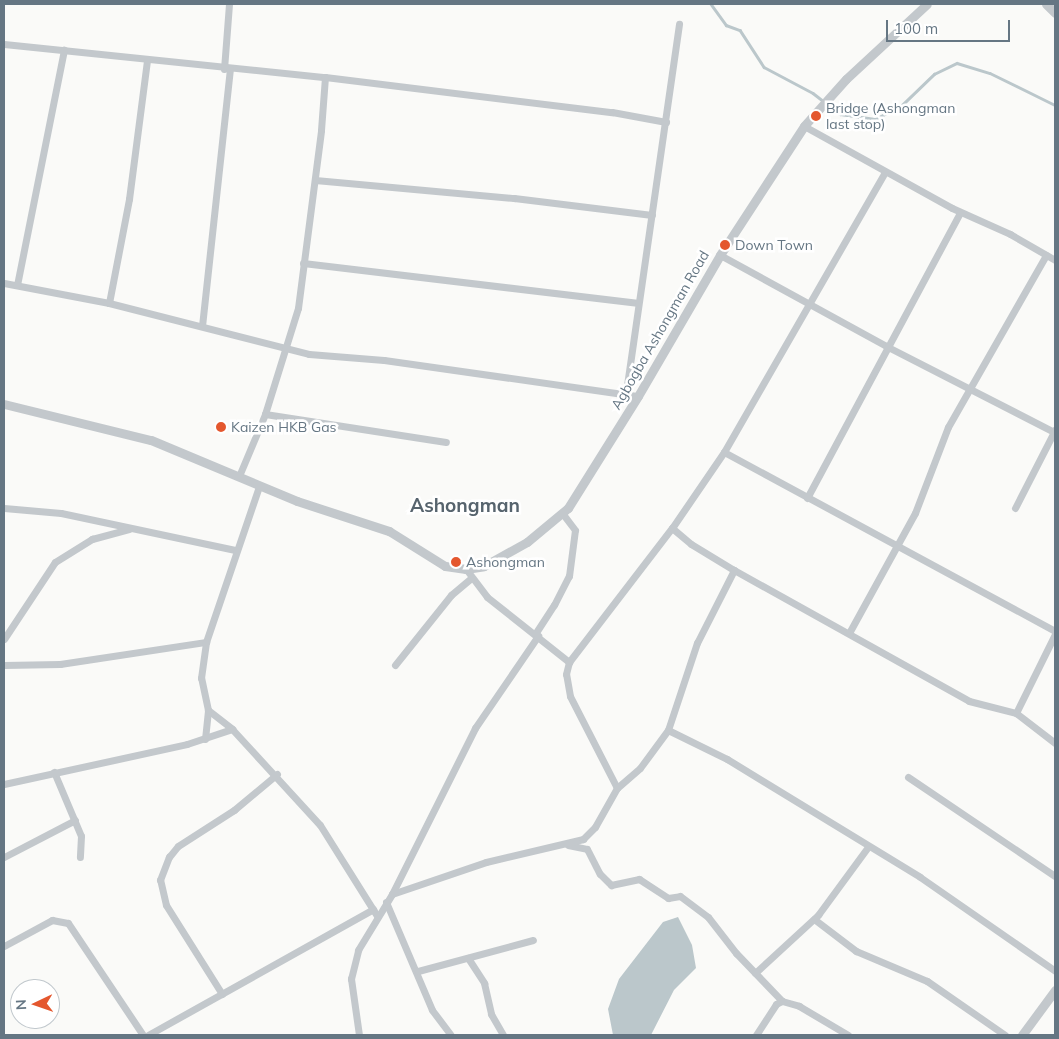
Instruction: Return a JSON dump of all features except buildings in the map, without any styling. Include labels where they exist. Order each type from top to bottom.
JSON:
[{"type":"street","points":[[202,326],[227,69],[228,4]]},
{"type":"street","name":"Agbogba Ashongman Road","points":[[466,569],[484,566],[527,542],[563,514],[638,396],[720,255],[804,126],[846,79],[927,4]]},
{"type":"street","points":[[1046,4],[1055,13]]},
{"type":"street","points":[[626,392],[637,302],[666,122],[679,24]]},
{"type":"street","points":[[4,44],[147,61],[325,77],[612,112],[666,122]]},
{"type":"street","points":[[17,285],[64,50]]},
{"type":"street","points":[[109,303],[129,199],[147,61]]},
{"type":"street","points":[[239,476],[265,414],[298,308],[325,77]]},
{"type":"street","points":[[804,126],[885,172],[960,212],[1010,234],[1055,260]]},
{"type":"street","points":[[617,788],[570,696],[566,674],[569,662],[672,528],[724,452],[885,172]]},
{"type":"street","points":[[314,180],[514,198],[652,214]]},
{"type":"street","points":[[807,498],[886,346],[960,212]]},
{"type":"street","points":[[720,255],[886,346],[1055,431],[1014,508]]},
{"type":"street","points":[[849,634],[915,512],[948,427],[972,389],[1046,255]]},
{"type":"street","points":[[303,263],[637,302]]},
{"type":"street","points":[[4,282],[109,303],[286,348],[560,387],[626,392],[638,396]]},
{"type":"street","points":[[4,404],[134,435],[239,476],[259,486],[389,531],[445,566],[466,569],[486,597],[569,662]]},
{"type":"street","points":[[265,414],[446,442]]},
{"type":"street","points":[[724,452],[807,498],[898,544],[1055,633],[1016,713]]},
{"type":"street","points":[[205,739],[208,710],[202,678],[206,642],[235,550],[259,486]]},
{"type":"street","points":[[4,508],[61,513],[235,550]]},
{"type":"street","points":[[356,1034],[352,994],[353,964],[377,916],[392,894],[475,728],[558,599],[568,576],[575,530],[563,514]]},
{"type":"street","points":[[672,528],[691,544],[734,570],[969,701],[1016,713],[1055,743]]},
{"type":"street","points":[[4,639],[51,568],[62,556],[92,539],[131,529]]},
{"type":"street","points":[[392,894],[495,859],[583,839],[595,827],[617,788],[640,768],[668,730],[698,644],[734,570]]},
{"type":"street","points":[[395,665],[451,595],[471,578]]},
{"type":"street","points":[[4,665],[60,664],[206,642]]},
{"type":"street","points":[[208,710],[232,729],[276,774],[336,848],[377,916]]},
{"type":"street","points":[[4,784],[205,739],[232,729]]},
{"type":"street","points":[[668,730],[727,760],[920,877],[1055,971]]},
{"type":"street","points":[[54,772],[75,820],[83,844],[80,857]]},
{"type":"street","points":[[222,994],[166,905],[160,880],[169,856],[178,846],[234,810],[276,774]]},
{"type":"street","points":[[908,777],[1055,876]]},
{"type":"street","points":[[4,857],[75,820]]},
{"type":"street","points":[[567,844],[587,849],[600,874],[611,885],[639,879],[668,898],[680,896],[708,917],[755,973],[782,1001],[812,1014],[848,1035]]},
{"type":"street","points":[[755,973],[814,919],[868,847]]},
{"type":"street","points":[[386,902],[418,971],[432,1010],[451,1035]]},
{"type":"street","points":[[148,1035],[373,909]]},
{"type":"street","points":[[814,919],[856,951],[927,981],[1005,1035]]},
{"type":"street","points":[[4,946],[52,920],[68,924],[143,1035]]},
{"type":"street","points":[[418,971],[533,940]]},
{"type":"street","points":[[468,958],[484,983],[491,1014],[503,1035]]},
{"type":"street","points":[[1022,1035],[1055,990]]},
{"type":"street","points":[[756,1035],[776,1004],[782,1001]]},
{"type":"shaded area","points":[[678,917],[692,945],[696,968],[674,990],[651,1035],[613,1035],[608,1009],[619,979],[663,922]]},
{"type":"waterway","points":[[711,4],[726,25],[740,30],[764,67],[813,93],[840,114],[875,119],[901,106],[934,74],[957,63],[990,73],[1055,105]]},
{"type":"place","name":"Bridge (Ashongman last stop)","points":[[816,116]]},
{"type":"place","name":"Down Town","points":[[725,245]]},
{"type":"place","name":"Kaizen HKB Gas","points":[[221,427]]},
{"type":"place","name":"Ashongman","points":[[456,562]]},
{"type":"district","name":"Ashongman","points":[[465,506]]}]
